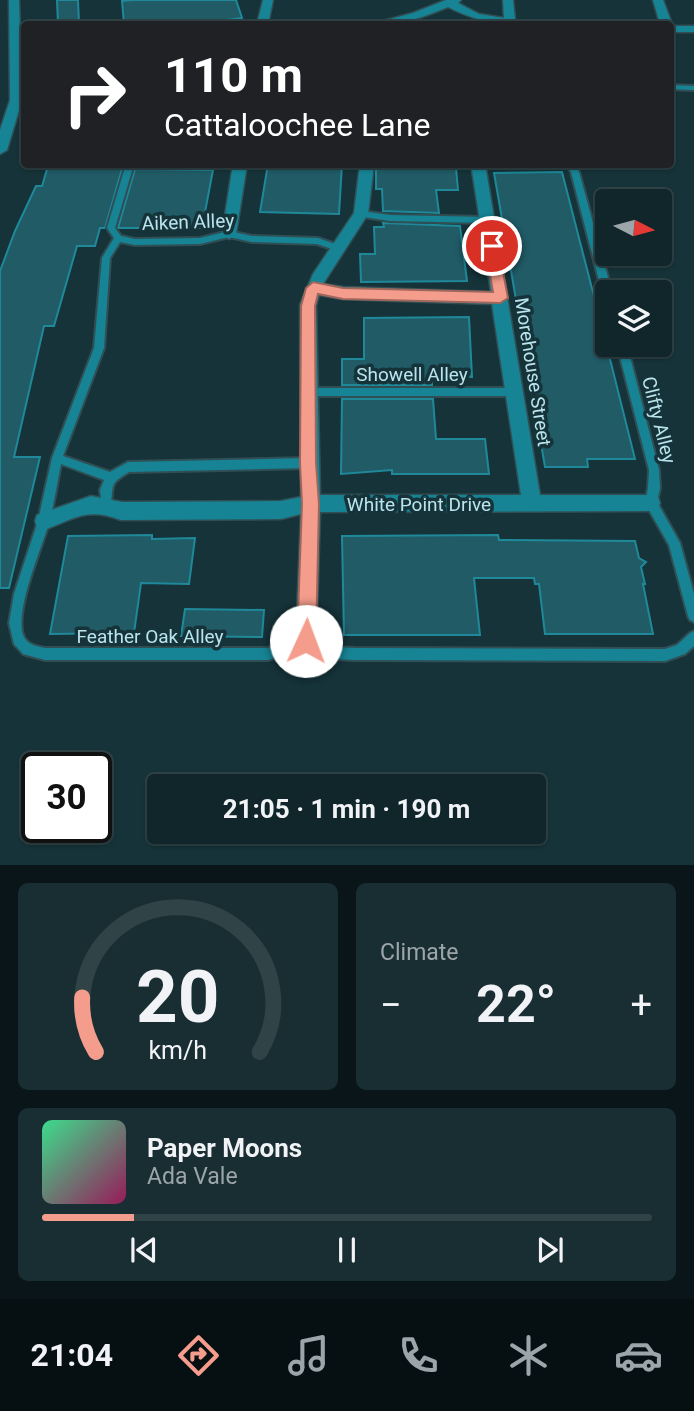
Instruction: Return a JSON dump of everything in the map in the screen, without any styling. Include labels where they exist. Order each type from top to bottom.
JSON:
[{"type":"street","points":[[0,150],[16,100],[21,64],[14,0]]},
{"type":"street","points":[[264,21],[268,0]]},
{"type":"street","points":[[508,0],[510,21]]},
{"type":"street","points":[[658,0],[665,21]]},
{"type":"street","points":[[392,21],[416,16],[453,2],[476,17],[495,21]]},
{"type":"street","points":[[674,29],[694,29]]},
{"type":"street","points":[[229,234],[239,168]]},
{"type":"street","points":[[306,641],[311,504],[308,463],[308,306],[313,288],[361,214],[366,168]]},
{"type":"street","name":"Morehouse Street","points":[[479,168],[532,504]]},
{"type":"street","points":[[313,288],[343,293],[500,298]]},
{"type":"street","name":"White Point Drive","points":[[44,521],[94,502],[106,503],[121,512],[281,510],[311,504],[651,503]]},
{"type":"lane","points":[[674,87],[694,88]]},
{"type":"lane","name":"Aiken Alley","points":[[129,168],[111,228],[118,238],[135,242],[200,241],[229,234],[252,239],[318,241],[338,248]]},
{"type":"lane","points":[[572,168],[604,280]]},
{"type":"lane","points":[[361,214],[390,218],[488,220]]},
{"type":"lane","name":"Feather Oak Alley","points":[[118,238],[106,258],[99,348],[57,458],[44,521],[20,594],[15,623],[18,640],[27,650],[45,654],[268,654],[306,641]]},
{"type":"lane","name":"Clifty Alley","points":[[625,357],[654,470],[651,503]]},
{"type":"lane","name":"Showell Alley","points":[[309,392],[515,391]]},
{"type":"lane","points":[[57,458],[110,477]]},
{"type":"lane","points":[[106,503],[103,488],[110,477],[128,467],[308,463]]},
{"type":"lane","points":[[651,503],[674,543],[694,616]]},
{"type":"lane","points":[[306,641],[337,653],[354,654],[665,655],[681,650],[694,637]]},
{"type":"building","points":[[57,0],[78,0],[79,21],[58,21]]},
{"type":"building","points":[[236,0],[242,18],[219,21],[124,21],[122,1]]},
{"type":"building","points":[[47,168],[122,169],[105,228],[100,228],[95,246],[77,246],[54,326],[44,326],[14,457],[40,457],[9,588],[0,588],[0,271],[36,186],[42,186]]},
{"type":"building","points":[[267,168],[342,168],[339,214],[260,212]]},
{"type":"building","points":[[376,168],[456,168],[458,190],[436,190],[439,213],[383,211],[382,189],[376,189]]},
{"type":"building","points":[[135,169],[213,170],[202,228],[118,228]]},
{"type":"building","points":[[562,172],[595,302],[595,357],[609,357],[635,459],[587,459],[588,467],[545,467],[494,173]]},
{"type":"building","points":[[383,223],[460,226],[467,281],[361,282],[360,254],[375,254],[374,227],[384,227]]},
{"type":"building","points":[[469,317],[472,377],[431,375],[432,385],[342,385],[342,359],[364,359],[364,318]]},
{"type":"building","points":[[342,399],[433,399],[436,439],[485,439],[489,474],[392,474],[392,470],[341,474]]},
{"type":"building","points":[[152,535],[152,539],[195,538],[189,584],[141,583],[134,633],[50,634],[68,536]]},
{"type":"building","points":[[498,535],[499,540],[635,541],[639,558],[646,562],[641,567],[653,634],[545,634],[539,584],[535,584],[534,578],[474,578],[480,635],[344,635],[342,536]]},
{"type":"building","points":[[185,609],[264,610],[262,637],[181,636]]},
{"type":"route","points":[[306,641],[311,504],[308,463],[308,306],[311,292],[313,288],[343,293],[500,298],[492,246]]}]
